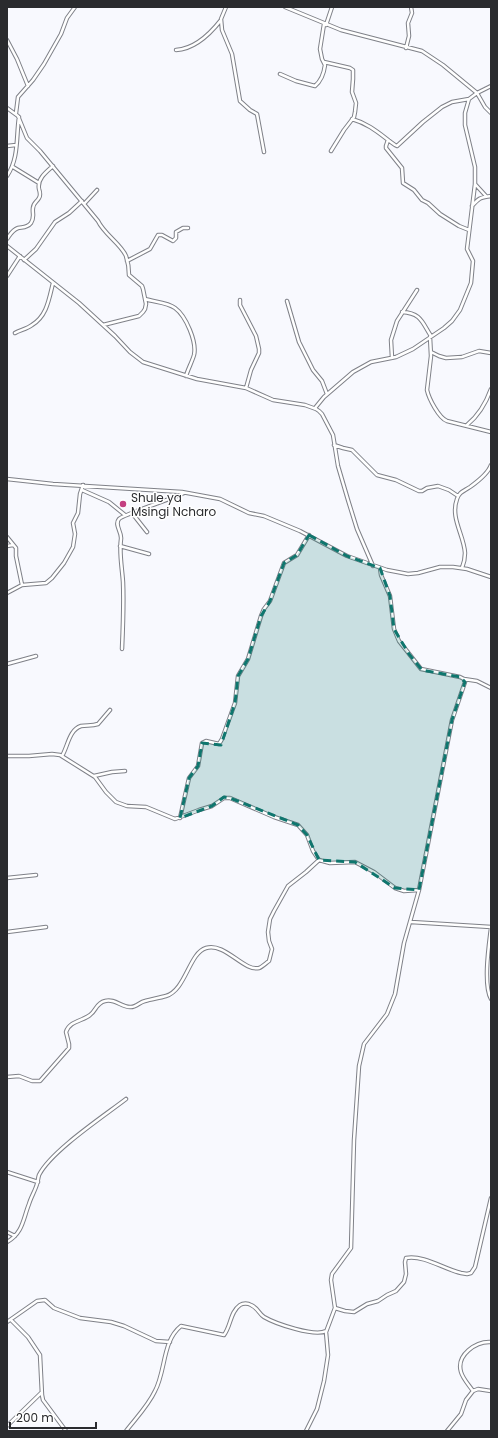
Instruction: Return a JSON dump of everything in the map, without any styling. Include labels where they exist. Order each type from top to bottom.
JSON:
[{"type":"street","points":[[16,114],[18,97],[44,64],[61,34],[67,18],[75,7]]},
{"type":"street","points":[[176,50],[187,49],[213,30],[221,19],[226,7]]},
{"type":"street","points":[[285,7],[325,25],[356,35],[422,51],[443,65],[477,93],[491,113]]},
{"type":"street","points":[[280,74],[296,81],[316,85],[323,76],[326,65],[322,59],[320,49],[325,25],[332,7]]},
{"type":"street","points":[[406,48],[409,36],[408,23],[412,13],[411,7]]},
{"type":"street","points":[[221,19],[222,30],[232,54],[240,101],[257,114],[264,152]]},
{"type":"street","points":[[7,40],[17,59],[28,86]]},
{"type":"street","points":[[324,62],[353,70],[352,92],[356,103],[355,112],[352,119],[330,151]]},
{"type":"street","points":[[352,119],[363,122],[372,127],[395,145],[398,145],[442,107],[452,102],[469,99],[491,86]]},
{"type":"street","points":[[315,408],[327,394],[353,372],[371,362],[392,358],[412,349],[444,328],[452,321],[460,310],[471,283],[473,261],[467,249],[475,184],[475,167],[465,125],[464,113],[469,99]]},
{"type":"street","points":[[7,108],[19,117],[27,138],[98,221],[101,228],[124,253],[129,275],[142,286],[145,299],[145,309],[139,316],[102,325]]},
{"type":"street","points":[[7,176],[13,167],[15,159],[19,117]]},
{"type":"street","points":[[388,140],[386,148],[402,168],[403,182],[440,214],[469,230]]},
{"type":"street","points":[[7,146],[16,145]]},
{"type":"street","points":[[7,239],[11,232],[17,228],[25,228],[31,222],[34,216],[34,203],[40,197],[39,183],[42,176],[52,166]]},
{"type":"street","points":[[13,167],[39,183]]},
{"type":"street","points":[[475,184],[486,196]]},
{"type":"street","points":[[24,260],[36,248],[55,222],[83,203],[97,190]]},
{"type":"street","points":[[471,207],[479,198],[491,196]]},
{"type":"street","points":[[127,261],[150,249],[158,235],[162,235],[173,241],[176,238],[176,232],[188,228]]},
{"type":"street","points":[[7,246],[79,303],[130,352],[143,362],[186,376],[246,388],[273,400],[305,405],[315,408],[322,414],[333,435],[338,466],[351,510],[357,529],[373,566]]},
{"type":"street","points":[[7,276],[20,256]]},
{"type":"street","points":[[15,333],[32,326],[40,319],[45,311],[53,283]]},
{"type":"street","points":[[392,358],[391,340],[397,321],[417,290]]},
{"type":"street","points":[[145,299],[163,303],[174,308],[185,320],[194,339],[195,349],[194,356],[186,376]]},
{"type":"street","points":[[240,300],[240,305],[256,336],[259,350],[246,388]]},
{"type":"street","points":[[287,301],[299,342],[313,370],[322,381],[327,394]]},
{"type":"street","points":[[402,312],[413,313],[421,319],[430,337],[431,352],[427,390],[428,395],[443,419],[491,432]]},
{"type":"street","points":[[431,352],[446,358],[479,352],[491,353]]},
{"type":"street","points":[[467,425],[476,417],[491,390]]},
{"type":"street","points":[[334,445],[340,448],[352,450],[381,477],[396,480],[419,491],[432,487],[442,487],[458,496]]},
{"type":"street","points":[[462,568],[465,554],[456,521],[455,508],[458,496],[462,491],[469,488],[483,476],[491,465]]},
{"type":"street","points":[[7,479],[53,484],[185,492],[220,499],[249,513],[284,524],[347,556],[373,566],[408,574],[440,567],[462,568],[491,577]]},
{"type":"street","points":[[7,593],[22,585],[46,583],[64,563],[73,547],[75,534],[73,523],[78,513],[83,485]]},
{"type":"street","points":[[82,490],[109,502],[125,515]]},
{"type":"street","points":[[122,649],[124,612],[120,546],[121,537],[118,522],[120,518],[125,515],[176,497],[185,492]]},
{"type":"street","points":[[132,513],[147,532]]},
{"type":"street","points":[[7,536],[16,548],[16,556],[22,585]]},
{"type":"street","points":[[180,818],[189,778],[198,766],[202,743],[206,741],[219,744],[222,740],[234,703],[238,676],[248,660],[261,616],[270,601],[284,563],[297,555],[309,536]]},
{"type":"street","points":[[7,546],[13,544]]},
{"type":"street","points":[[120,546],[149,554]]},
{"type":"street","points":[[380,568],[381,575],[390,596],[394,629],[399,641],[424,671],[460,677],[491,688]]},
{"type":"street","points":[[7,664],[36,656]]},
{"type":"street","points":[[306,1431],[313,1419],[323,1389],[328,1355],[327,1331],[335,1308],[331,1276],[352,1248],[354,1140],[359,1066],[362,1049],[364,1044],[387,1014],[395,994],[404,943],[419,890],[451,724],[464,685],[464,679]]},
{"type":"street","points":[[62,756],[71,735],[76,729],[85,725],[98,724],[110,710]]},
{"type":"street","points":[[7,756],[52,754],[62,756],[94,776],[111,798],[116,802],[126,806],[146,807],[175,819],[212,806],[224,798],[230,798],[274,817],[298,825],[307,835],[313,852],[319,860],[330,863],[355,862],[374,872],[395,888],[404,890],[419,890]]},
{"type":"street","points":[[94,776],[125,771]]},
{"type":"street","points":[[7,1077],[18,1076],[32,1082],[40,1081],[69,1048],[66,1032],[68,1026],[91,1015],[97,1006],[104,1001],[113,1000],[127,1007],[133,1007],[146,1001],[169,995],[178,988],[197,955],[204,948],[213,947],[225,951],[251,967],[259,968],[270,960],[272,948],[268,941],[268,932],[270,920],[284,891],[319,860]]},
{"type":"street","points":[[7,878],[36,875]]},
{"type":"street","points":[[411,922],[491,928],[487,980],[488,993],[491,999]]},
{"type":"street","points":[[7,932],[46,927]]},
{"type":"street","points":[[7,1242],[15,1236],[23,1224],[25,1214],[38,1182],[38,1177],[43,1170],[54,1157],[126,1099]]},
{"type":"street","points":[[7,1172],[38,1182]]},
{"type":"street","points":[[335,1308],[354,1312],[367,1304],[378,1301],[387,1294],[396,1291],[404,1282],[406,1274],[406,1258],[424,1260],[455,1272],[467,1274],[471,1273],[476,1262],[491,1198]]},
{"type":"street","points":[[7,1232],[15,1236]]},
{"type":"street","points":[[7,1322],[37,1300],[42,1300],[54,1308],[80,1318],[112,1322],[156,1341],[170,1342]]},
{"type":"street","points":[[126,1431],[155,1392],[159,1383],[170,1342],[176,1331],[181,1326],[224,1335],[236,1308],[244,1303],[251,1304],[264,1317],[286,1327],[319,1334],[327,1331]]},
{"type":"street","points":[[11,1320],[28,1337],[40,1355],[41,1393],[43,1400],[66,1431]]},
{"type":"street","points":[[473,1391],[460,1369],[463,1358],[472,1346],[480,1343],[491,1342]]},
{"type":"street","points":[[447,1431],[461,1414],[466,1400],[473,1391],[491,1391]]},
{"type":"street","points":[[7,1426],[41,1393]]},
{"type":"highlighted area","points":[[309,535],[347,556],[380,568],[390,596],[394,629],[409,654],[422,670],[460,677],[465,682],[452,720],[419,890],[395,888],[355,862],[319,860],[307,835],[298,825],[230,798],[224,797],[212,806],[180,818],[189,778],[198,766],[202,743],[221,745],[235,703],[238,676],[248,659],[261,616],[270,601],[284,563],[297,555]]},
{"type":"place","name":"Shule ya Msingi Ncharo","points":[[123,504]]}]
